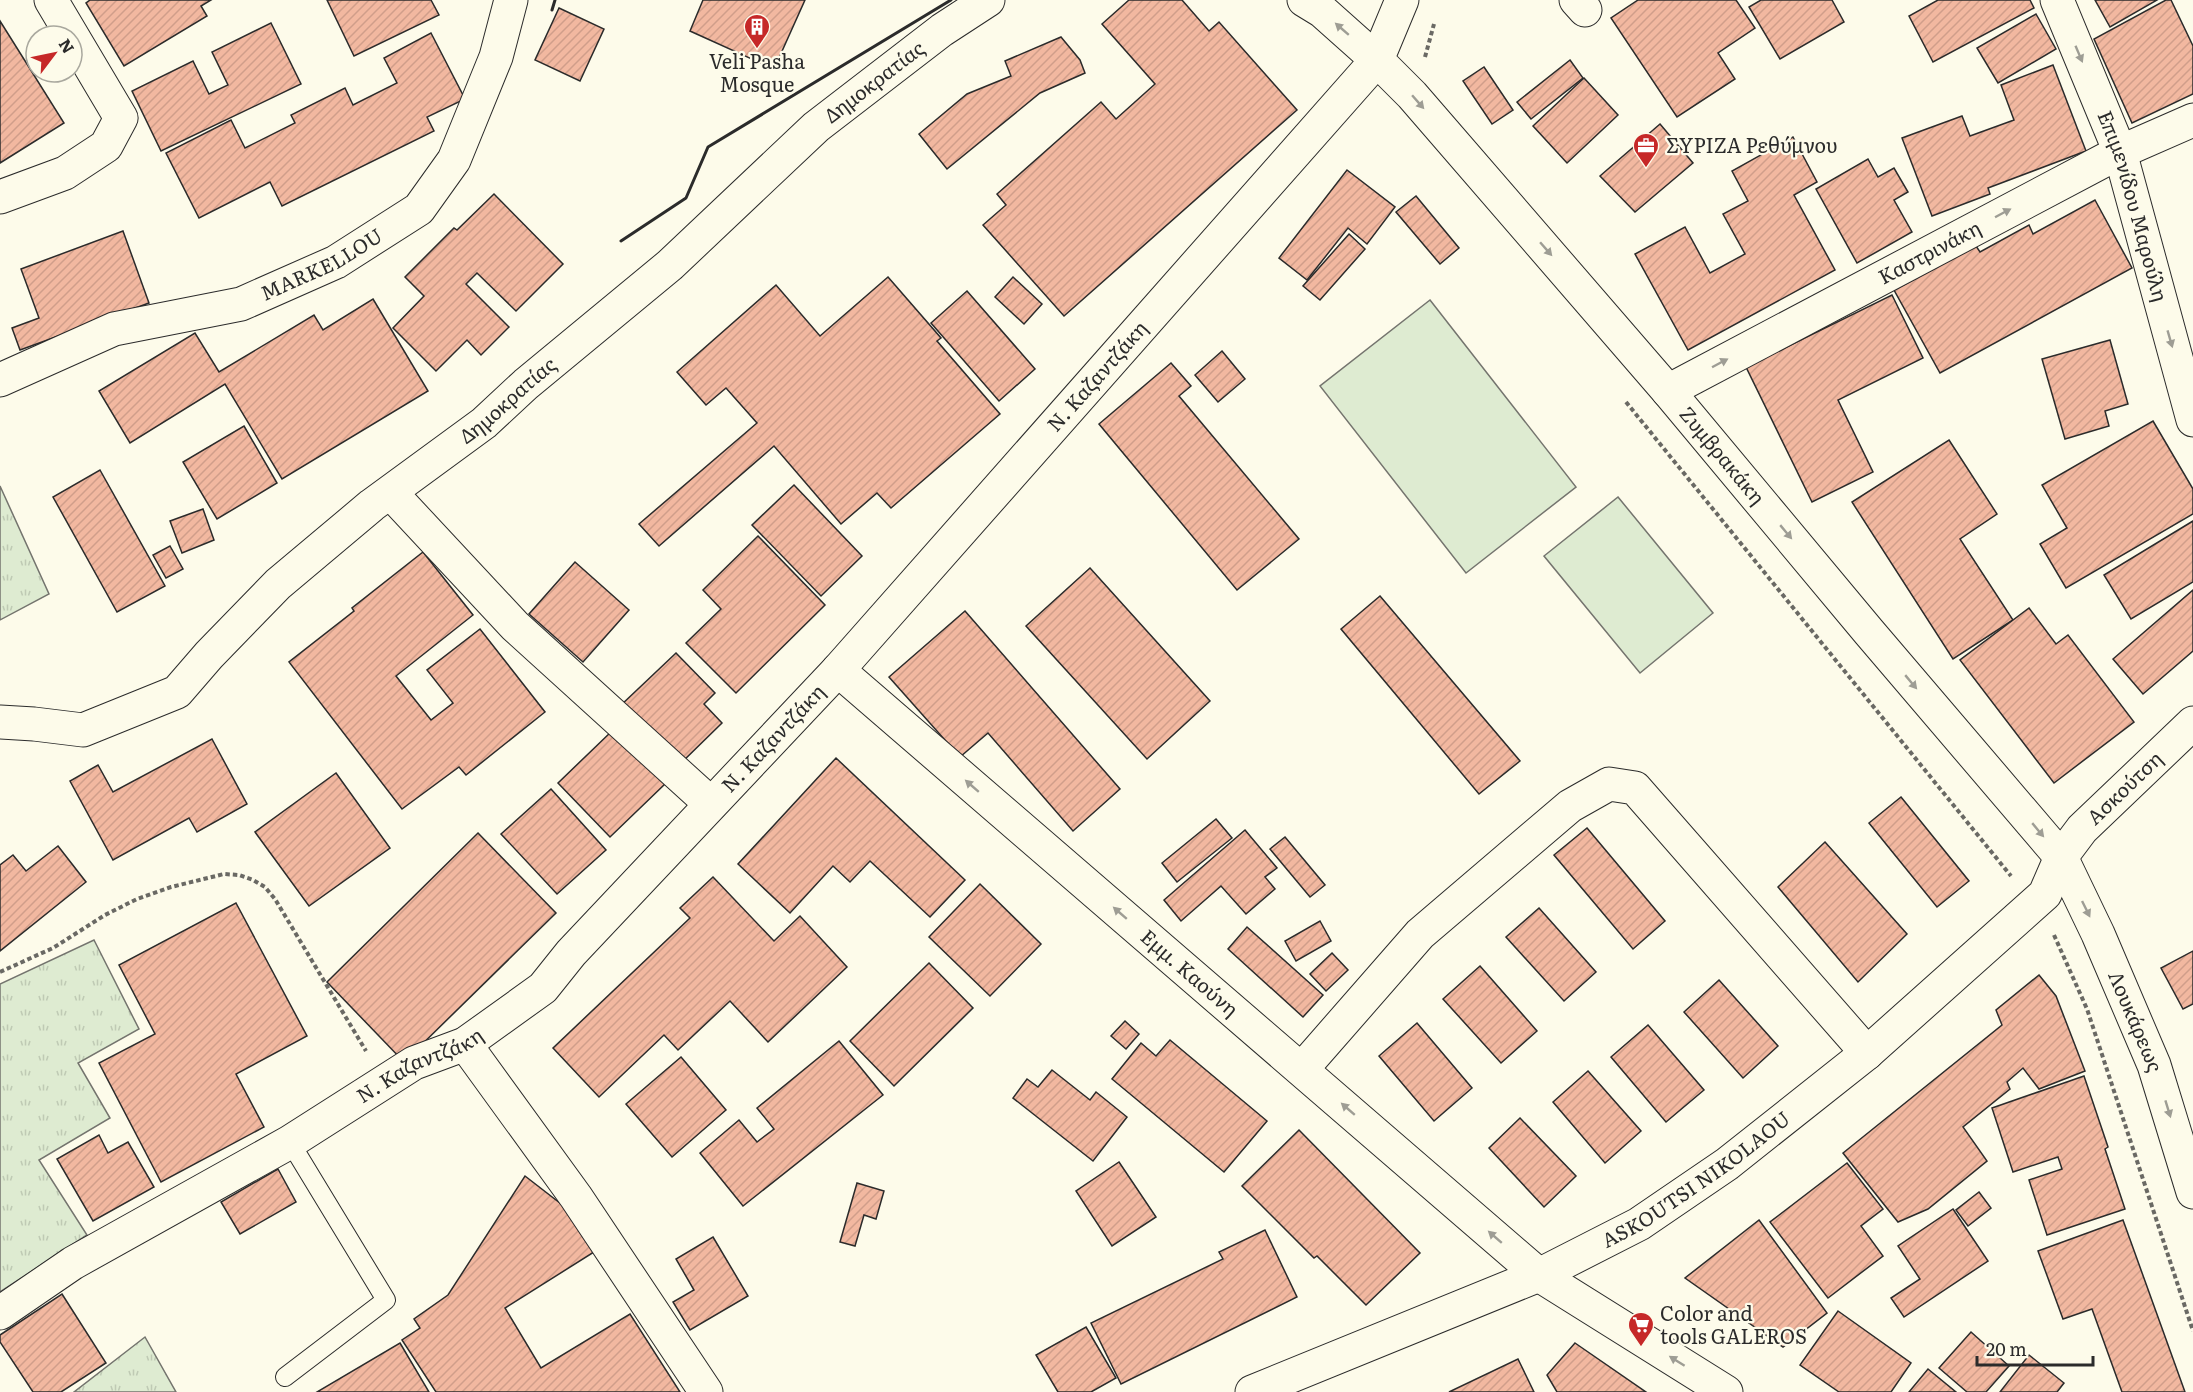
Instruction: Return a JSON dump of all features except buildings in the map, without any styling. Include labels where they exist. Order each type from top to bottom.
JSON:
[{"type":"street","points":[[0,197],[65,173],[106,146],[122,118],[51,0]]},
{"type":"street","name":"Δημοκρατίας","points":[[0,722],[34,723],[83,730],[177,692],[209,655],[278,584],[372,505],[484,423],[526,384],[670,265],[816,127],[942,30],[988,0]]},
{"type":"street","name":"Ζυμβρακάκη","points":[[1304,0],[1322,11],[1412,95],[1668,391],[2061,857]]},
{"type":"street","name":"Ν. Καζαντζάκη","points":[[0,1313],[73,1263],[290,1142],[414,1063],[465,1044],[543,987],[571,953],[838,670],[1377,60],[1402,0]]},
{"type":"street","name":"Επιμενίδου Μαρούλη","points":[[2057,0],[2120,152],[2193,420]]},
{"type":"street","name":"MARKELLOU","points":[[0,380],[114,329],[241,304],[336,262],[419,209],[454,160],[496,57],[511,1]]},
{"type":"street","name":"Καστρινάκη","points":[[1668,391],[2120,152],[2193,120]]},
{"type":"street","points":[[391,493],[516,626],[711,804]]},
{"type":"street","name":"Εμμ. Καούνη","points":[[838,670],[1539,1275],[1726,1392]]},
{"type":"street","name":"Ασκούτση","points":[[2061,857],[2082,829],[2193,723]]},
{"type":"street","points":[[1302,1069],[1420,934],[1570,806],[1609,784],[1635,788],[1866,1053]]},
{"type":"street","name":"ASKOUTSI NIKOLAOU","points":[[1252,1392],[1539,1275],[1639,1224],[1727,1164],[1866,1053],[2045,894],[2061,857]]},
{"type":"street","name":"Λουκάρεως","points":[[2061,857],[2098,934],[2154,1065],[2193,1192]]},
{"type":"street","points":[[465,1044],[576,1197],[706,1392]]},
{"type":"lane","points":[[285,1377],[386,1300],[290,1142]]},
{"type":"path","points":[[1412,95],[1422,70],[1436,20]]},
{"type":"path","points":[[1620,396],[2016,882]]},
{"type":"path","points":[[0,972],[53,948],[105,915],[137,899],[171,887],[225,874],[239,875],[265,887],[275,899],[384,1082]]},
{"type":"path","points":[[2052,929],[2087,1009],[2193,1331]]},
{"type":"green space","points":[[1430,300],[1576,487],[1466,573],[1320,386]]},
{"type":"green space","points":[[0,486],[49,594],[0,620]]},
{"type":"green space","points":[[1618,497],[1713,613],[1640,673],[1544,556]]},
{"type":"green space","points":[[94,940],[139,1029],[78,1063],[110,1118],[39,1160],[87,1235],[0,1292],[0,984]]},
{"type":"green space","points":[[145,1337],[176,1392],[74,1392]]},
{"type":"wall","points":[[552,10],[555,0]]},
{"type":"wall","points":[[621,241],[686,198],[708,147],[951,0]]},
{"type":"place","name":"Veli Pasha Mosque","points":[[757,50]]},
{"type":"place","name":"ΣΥΡΙΖΑ Ρεθύμνου","points":[[1646,169]]},
{"type":"place","name":"Color and tools GALEROS","points":[[1641,1348]]}]
